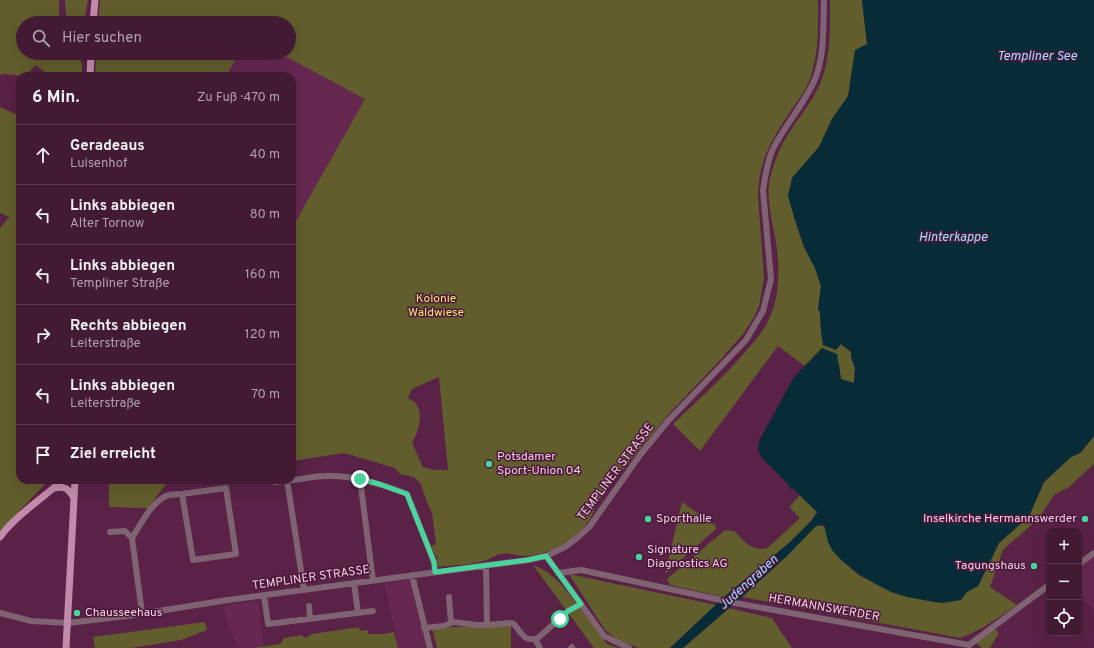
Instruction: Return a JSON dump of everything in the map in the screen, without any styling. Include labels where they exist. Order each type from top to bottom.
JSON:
[{"type":"main road","points":[[94,16],[95,0]]},
{"type":"main road","points":[[90,72],[91,60]]},
{"type":"main road","points":[[0,537],[4,531],[58,484]]},
{"type":"main road","points":[[66,648],[75,484]]},
{"type":"main road","points":[[54,488],[62,486],[69,490],[74,498]]},
{"type":"street","name":"TEMPLINER STRASSE","points":[[0,613],[31,621],[68,622],[142,613],[264,595],[528,560],[546,556],[565,547],[578,538],[590,526],[640,455],[672,417],[746,340],[763,311],[771,280],[763,196],[765,176],[772,152],[810,90],[815,78],[821,57],[824,0]]},
{"type":"street","points":[[296,479],[326,476],[360,479],[407,494],[434,562],[435,572]]},
{"type":"street","points":[[360,479],[373,581]]},
{"type":"street","points":[[288,484],[304,590]]},
{"type":"street","points":[[132,538],[150,510],[166,496],[226,488],[236,554],[193,560],[182,494]]},
{"type":"street","points":[[110,532],[125,531],[132,538],[142,613]]},
{"type":"street","points":[[1082,562],[1094,553]]},
{"type":"street","points":[[546,556],[604,636],[629,648]]},
{"type":"street","points":[[486,566],[487,625]]},
{"type":"street","name":"HERMANNSWERDER","points":[[558,572],[581,570],[735,603],[969,647],[1046,587]]},
{"type":"street","points":[[412,575],[430,648]]},
{"type":"street","points":[[354,583],[358,613]]},
{"type":"street","points":[[264,595],[268,624],[373,611]]},
{"type":"street","points":[[449,597],[451,623]]},
{"type":"street","points":[[424,628],[443,626],[457,622],[478,625],[511,623],[524,637],[535,640],[568,611],[581,604]]},
{"type":"street","points":[[308,606],[310,619]]},
{"type":"street","points":[[535,640],[540,648]]},
{"type":"shaded area","points":[[235,60],[292,60],[365,99],[296,221],[296,72],[228,72]]},
{"type":"shaded area","points":[[1094,557],[1094,611],[1082,599],[1082,565]]},
{"type":"shaded area","points":[[411,580],[428,648],[399,648],[384,583]]},
{"type":"shaded area","points":[[258,601],[264,646],[239,648],[227,624],[223,606]]},
{"type":"green space","points":[[0,0],[59,0],[59,16],[16,16],[16,60],[80,60],[82,63],[82,72],[45,72],[36,65],[29,72],[16,72],[16,75],[0,75]]},
{"type":"green space","points":[[65,0],[88,0],[85,16],[66,16]]},
{"type":"green space","name":"Kolonie Waldwiese","points":[[100,0],[818,0],[817,48],[814,67],[802,95],[783,122],[767,151],[761,172],[758,196],[764,278],[759,306],[754,317],[744,333],[668,415],[595,504],[594,512],[581,530],[567,542],[552,550],[526,556],[510,554],[497,555],[479,562],[438,567],[437,558],[431,546],[436,544],[432,513],[421,484],[414,477],[400,474],[395,468],[344,453],[296,460],[296,221],[365,99],[292,60],[296,60],[296,16],[99,16]],"holes":[[[439,377],[448,470],[434,470],[423,467],[412,443],[418,429],[420,413],[415,403],[408,398],[412,389]]]},
{"type":"green space","points":[[830,0],[862,0],[867,44],[848,96],[832,119],[819,147],[792,178],[794,217],[804,247],[815,268],[821,286],[818,309],[820,312],[821,332],[851,352],[851,357],[855,368],[854,383],[841,379],[839,364],[822,348],[805,366],[778,346],[700,451],[673,424],[738,361],[763,331],[773,310],[778,282],[778,267],[777,250],[769,206],[769,184],[773,166],[781,146],[811,101],[823,76],[828,55]]},
{"type":"green space","points":[[96,60],[235,60],[228,72],[95,72]]},
{"type":"green space","points":[[0,107],[16,114],[16,484],[45,484],[0,531],[0,228],[9,217],[0,213]]},
{"type":"green space","points":[[1094,436],[1094,464],[1069,487],[1054,495],[1040,517],[1003,550],[990,587],[1017,605],[975,632],[960,638],[742,597],[789,554],[813,527],[820,525],[978,586],[999,543],[1029,516],[1044,482],[1071,457],[1080,453]]},
{"type":"green space","points":[[109,484],[166,484],[148,508],[109,507]]},
{"type":"green space","points":[[800,495],[817,512],[812,520],[789,543],[724,597],[670,585],[667,579],[725,530],[734,531],[747,544],[755,548],[767,548],[800,518],[789,507]]},
{"type":"green space","points":[[682,502],[716,526],[716,529],[665,574]]},
{"type":"green space","points":[[533,565],[552,576],[576,603],[566,610]]},
{"type":"green space","points":[[569,574],[716,605],[670,648],[639,648],[618,640],[605,630]]},
{"type":"green space","points":[[579,607],[607,644],[619,648],[594,648],[569,614]]},
{"type":"green space","points":[[729,608],[772,618],[792,648],[683,648]]},
{"type":"green space","points":[[205,622],[207,630],[181,640],[131,648],[95,648],[93,637]]},
{"type":"green space","points":[[511,625],[511,648],[437,648],[432,628]]},
{"type":"green space","points":[[359,627],[360,631],[368,630],[368,634],[394,632],[398,648],[252,648],[280,644],[284,638],[302,635],[304,638],[312,634]]},
{"type":"green space","points":[[994,628],[999,633],[990,648],[982,648],[975,642]]},
{"type":"water","name":"Hinterkappe","points":[[862,0],[1094,0],[1094,436],[1080,453],[1071,457],[1044,482],[1029,516],[999,543],[978,586],[967,592],[961,600],[943,603],[934,602],[907,597],[891,592],[859,575],[841,560],[832,550],[828,542],[824,525],[816,526],[789,554],[683,648],[670,648],[724,597],[789,543],[812,520],[817,512],[792,488],[790,489],[788,484],[762,458],[758,450],[759,441],[794,377],[822,348],[837,354],[841,379],[854,383],[855,368],[851,357],[851,352],[841,344],[836,350],[823,345],[820,312],[818,309],[821,286],[815,268],[804,247],[788,196],[792,178],[819,147],[832,119],[848,96],[855,50],[867,44]]},
{"type":"place","name":"Potsdamer Sport-Union 04","points":[[489,464]]},
{"type":"place","name":"Sporthalle","points":[[648,519]]},
{"type":"place","name":"Inselkirche Hermannswerder","points":[[1085,519]]},
{"type":"place","name":"Signature Diagnostics AG","points":[[639,557]]},
{"type":"place","name":"Tagungshaus","points":[[1034,566]]},
{"type":"place","name":"Chausseehaus","points":[[77,613]]},
{"type":"route","points":[[360,479],[407,494],[434,562],[435,572],[528,560],[546,556],[581,604],[568,611],[560,619]]},
{"type":"water label","name":"Templiner See","points":[[1037,57]]},
{"type":"water label","name":"Judengraben","points":[[749,583]]}]
